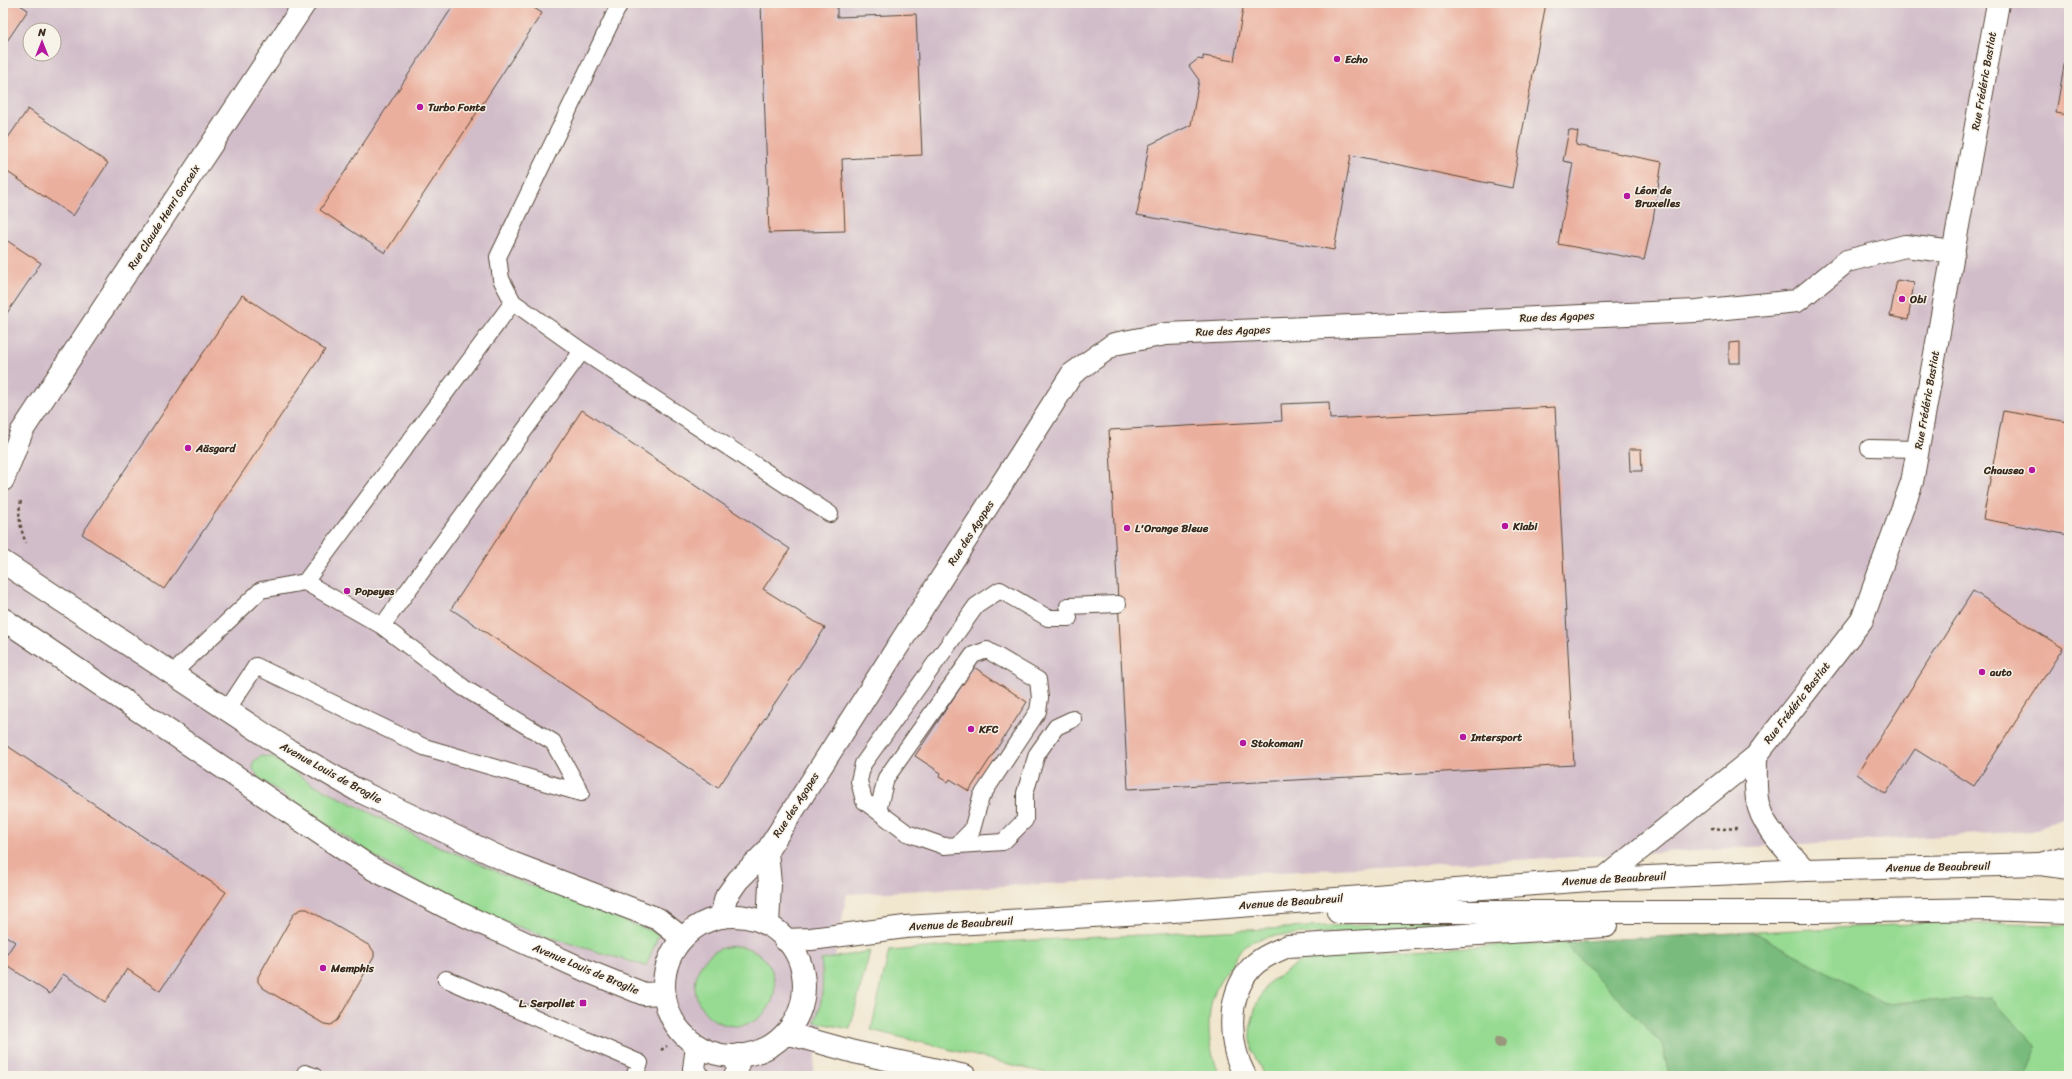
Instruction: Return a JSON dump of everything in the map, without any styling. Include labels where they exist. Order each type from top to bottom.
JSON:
[{"type":"main road","name":"Rue Claude Henri Gorceix","points":[[22,431],[305,3]]},
{"type":"main road","name":"Rue Frédéric Bastiat","points":[[1603,879],[1756,756],[1862,620],[1912,482],[1998,3]]},
{"type":"main road","name":"Rue des Agapes","points":[[721,917],[726,897],[738,880],[767,851],[1072,374],[1114,344],[1166,334],[1696,311],[1797,300],[1847,261],[1905,246],[1954,252]]},
{"type":"main road","points":[[3,447],[22,431]]},
{"type":"main road","points":[[3,480],[22,431]]},
{"type":"main road","name":"Avenue Louis de Broglie","points":[[3,562],[288,750],[357,790],[507,861],[658,919],[682,938]]},
{"type":"main road","name":"Avenue Louis de Broglie","points":[[3,619],[373,869],[446,907],[581,968],[644,994],[663,993]]},
{"type":"main road","points":[[1756,756],[1757,800],[1766,821],[1772,833],[1805,870]]},
{"type":"main road","points":[[767,851],[770,884],[768,925]]},
{"type":"main road","points":[[2040,864],[2069,856]]},
{"type":"main road","name":"Avenue de Beaubreuil","points":[[785,940],[811,939],[905,927],[1160,912],[1603,879],[1805,870],[2040,864],[2069,868]]},
{"type":"main road","name":"Avenue de Beaubreuil","points":[[1160,912],[1818,912],[1986,909],[2069,912]]},
{"type":"main road","points":[[1245,1076],[1240,1066],[1232,1026],[1234,1001],[1240,984],[1252,968],[1267,956],[1288,946],[1818,912]]},
{"type":"main road","points":[[721,917],[746,917],[768,925],[785,940],[796,953],[801,966],[804,990],[799,1012],[786,1033],[775,1043],[753,1054],[720,1055],[697,1046],[678,1030],[670,1016],[663,993],[668,959],[682,938],[698,925],[721,917]]},
{"type":"main road","points":[[786,1033],[854,1052],[965,1076]]},
{"type":"main road","points":[[697,1046],[694,1069],[698,1076]]},
{"type":"main road","points":[[735,1076],[737,1075],[738,1055]]},
{"type":"lane","points":[[620,3],[498,256],[501,279],[513,302],[582,351],[830,514]]},
{"type":"lane","points":[[305,582],[513,302]]},
{"type":"lane","points":[[382,626],[582,351]]},
{"type":"lane","points":[[1869,448],[1918,449]]},
{"type":"lane","points":[[172,674],[261,590],[305,582],[382,626],[464,688],[553,742],[581,793],[424,747],[256,666],[227,710]]},
{"type":"lane","points":[[1073,719],[1056,727],[1037,754],[1025,793],[1025,820],[1003,842],[944,846],[907,833],[864,801],[860,781],[863,764],[976,606],[1000,590],[1048,618],[1069,612],[1118,604]]},
{"type":"lane","points":[[878,811],[886,778],[973,655],[987,650],[1038,680],[1040,698],[1038,711],[981,796],[972,830],[957,845]]},
{"type":"lane","points":[[446,979],[640,1062],[634,1076]]},
{"type":"lane","points":[[304,1076],[305,1073],[314,1076]]},
{"type":"path","points":[[22,499],[20,506],[22,533],[26,544]]},
{"type":"path","points":[[1681,816],[1707,827],[1722,829],[1746,827],[1766,821]]},
{"type":"shaded area","points":[[3,3],[2069,3],[2069,815],[2033,831],[1593,856],[847,894],[812,1076],[3,1076]]},
{"type":"green space","points":[[260,756],[272,757],[309,782],[418,837],[512,878],[659,934],[646,966],[517,926],[475,910],[419,882],[365,850],[260,779],[253,769],[253,762]]},
{"type":"green space","points":[[1536,916],[1557,920],[1273,936],[1247,944],[1241,950],[1218,984],[1211,1006],[1209,1018],[1210,1043],[1217,1066],[1222,1076],[1057,1076],[871,1030],[889,951],[997,942]]},
{"type":"green space","points":[[1931,923],[2069,925],[2069,1076],[1264,1076],[1252,1050],[1250,1029],[1256,1005],[1268,983],[1304,959],[1334,954]]},
{"type":"green space","points":[[1754,932],[1884,1003],[1991,998],[2037,1047],[2027,1076],[1669,1076],[1662,1044],[1563,942]]},
{"type":"green space","points":[[735,946],[750,949],[763,958],[772,971],[775,986],[772,1001],[763,1014],[750,1023],[735,1026],[720,1023],[707,1014],[698,1001],[695,986],[698,971],[707,958],[720,949]]},
{"type":"green space","points":[[870,951],[850,1029],[815,1022],[820,1007],[822,992],[821,960]]},
{"type":"building","points":[[3,3],[17,3],[28,10],[3,47]]},
{"type":"building","points":[[455,3],[526,3],[542,13],[385,253],[320,210]]},
{"type":"building","points":[[761,3],[837,3],[837,17],[916,14],[922,155],[842,159],[845,231],[769,233]]},
{"type":"building","points":[[1244,3],[1546,3],[1512,188],[1351,155],[1334,250],[1137,215],[1149,145],[1191,125],[1199,80],[1189,66],[1198,59],[1203,60],[1203,56],[1234,61]]},
{"type":"building","points":[[2069,42],[2069,115],[2056,113]]},
{"type":"building","points":[[28,109],[108,163],[73,216],[3,169],[3,145]]},
{"type":"building","points":[[1569,130],[1578,132],[1576,145],[1662,162],[1653,220],[1644,260],[1558,244],[1573,163],[1563,161]]},
{"type":"building","points":[[3,238],[41,263],[3,319]]},
{"type":"building","name":"Obi","points":[[1897,280],[1914,283],[1908,320],[1890,316]]},
{"type":"building","points":[[242,295],[325,350],[164,589],[82,534]]},
{"type":"building","points":[[1740,342],[1740,363],[1729,363],[1729,343]]},
{"type":"building","points":[[1329,402],[1330,419],[1555,407],[1574,765],[1128,789],[1109,430],[1282,421],[1281,404]]},
{"type":"building","points":[[582,410],[790,549],[763,589],[825,628],[718,788],[451,609]]},
{"type":"building","points":[[2003,411],[2069,422],[2069,535],[1983,519]]},
{"type":"building","points":[[1629,449],[1641,449],[1642,471],[1630,471]]},
{"type":"building","points":[[1973,591],[2063,648],[1974,786],[1915,749],[1886,794],[1857,774]]},
{"type":"building","name":"KFC","points":[[974,667],[1027,702],[969,791],[950,779],[948,782],[939,777],[941,773],[915,756]]},
{"type":"building","points":[[3,743],[226,892],[160,991],[127,969],[105,1002],[63,974],[50,994],[3,963],[3,960],[15,942],[3,934]]},
{"type":"building","points":[[302,909],[307,909],[370,946],[374,952],[374,957],[338,1020],[331,1025],[324,1024],[263,988],[258,982],[258,977],[294,913]]},
{"type":"place","name":"Echo","points":[[1337,59]]},
{"type":"place","name":"Turbo Fonte","points":[[420,107]]},
{"type":"place","name":"Léon de Bruxelles","points":[[1627,196]]},
{"type":"place","name":"Obi","points":[[1902,299]]},
{"type":"place","name":"Aäsgard","points":[[188,448]]},
{"type":"place","name":"Chausea","points":[[2032,470]]},
{"type":"place","name":"Kiabi","points":[[1505,526]]},
{"type":"place","name":"L'Orange Bleue","points":[[1127,528]]},
{"type":"place","name":"Popeyes","points":[[347,591]]},
{"type":"place","name":"auto","points":[[1982,672]]},
{"type":"place","name":"KFC","points":[[971,729]]},
{"type":"place","name":"Intersport","points":[[1463,737]]},
{"type":"place","name":"Stokomani","points":[[1243,743]]},
{"type":"place","name":"Memphis","points":[[323,968]]},
{"type":"place","name":"L. Serpollet","points":[[583,1003]]}]
